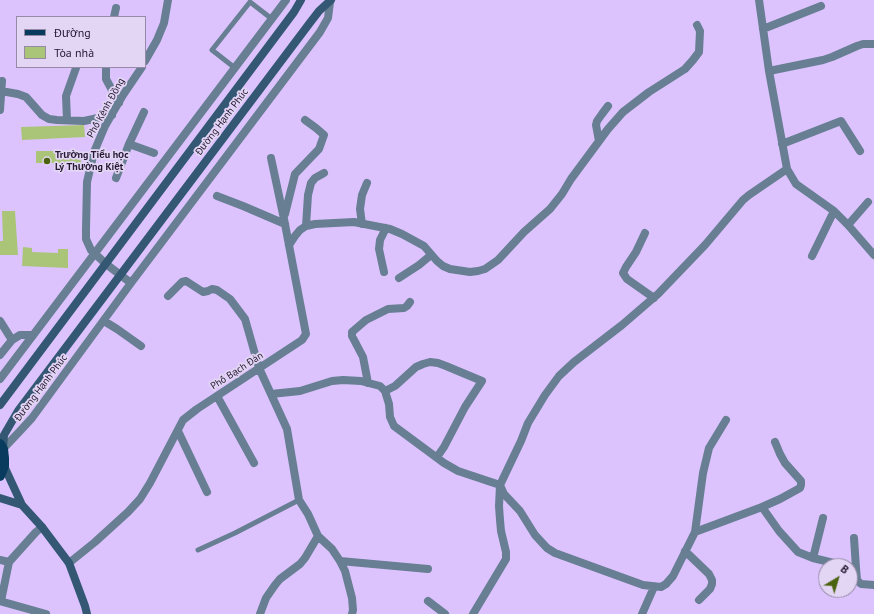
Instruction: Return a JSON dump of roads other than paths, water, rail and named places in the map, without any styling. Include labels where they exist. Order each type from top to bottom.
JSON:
[{"type":"main road","name":"Đường Hạnh Phúc","points":[[0,405],[289,19],[301,0]]},
{"type":"main road","name":"Đường Hạnh Phúc","points":[[1,446],[4,435],[18,410],[309,24],[329,1]]},
{"type":"main road","points":[[1,446],[4,458],[2,471],[22,505],[42,527],[69,563],[85,606],[86,614]]},
{"type":"main road","points":[[0,498],[22,505]]},
{"type":"street","points":[[146,59],[157,40],[164,23],[168,0]]},
{"type":"street","points":[[0,379],[286,0]]},
{"type":"street","points":[[759,0],[769,71],[787,169],[796,184],[834,211],[874,255]]},
{"type":"street","name":"Đường Hạnh Phúc","points":[[1,446],[32,418],[131,283],[320,32],[328,18],[329,1]]},
{"type":"street","points":[[763,29],[816,4]]},
{"type":"street","points":[[114,16],[116,8]]},
{"type":"street","points":[[289,245],[300,230],[306,226],[315,224],[354,222],[386,228],[402,234],[424,246],[443,266],[450,269],[470,272],[478,271],[491,265],[498,260],[524,232],[550,209],[619,116],[655,88],[685,69],[693,60],[699,52],[700,31],[697,25]]},
{"type":"street","points":[[769,71],[823,60],[863,44],[874,44]]},
{"type":"street","points":[[67,120],[66,96],[76,68]]},
{"type":"street","points":[[106,68],[106,79],[119,103]]},
{"type":"street","name":"Phố Kênh Đồng","points":[[95,254],[91,250],[86,239],[87,182],[94,152],[105,126],[141,68]]},
{"type":"street","points":[[0,110],[2,80]]},
{"type":"street","points":[[1,91],[26,97],[42,116],[49,119],[84,121],[112,115]]},
{"type":"street","points":[[600,140],[596,125],[597,121],[608,106]]},
{"type":"street","points":[[116,178],[129,144],[144,112]]},
{"type":"street","points":[[217,196],[285,222],[287,204],[295,174],[319,149],[324,135],[305,120]]},
{"type":"street","points":[[782,144],[841,121],[860,151]]},
{"type":"street","points":[[129,144],[154,153]]},
{"type":"street","name":"Phố Bạch Đàn","points":[[69,563],[96,542],[140,499],[183,420],[197,409],[302,340],[306,334],[285,222],[271,158]]},
{"type":"street","points":[[473,614],[506,559],[500,520],[500,485],[532,415],[552,385],[574,362],[654,298],[705,245],[743,200],[787,169]]},
{"type":"street","points":[[306,226],[308,195],[311,183],[315,178],[324,173]]},
{"type":"street","points":[[362,224],[360,208],[362,195],[367,183]]},
{"type":"street","points":[[848,225],[868,202]]},
{"type":"street","points":[[812,256],[834,211]]},
{"type":"street","points":[[384,272],[379,249],[380,240],[386,228]]},
{"type":"street","points":[[645,233],[636,252],[623,273],[627,279],[654,298]]},
{"type":"street","points":[[95,254],[131,283]]},
{"type":"street","points":[[399,278],[431,255]]},
{"type":"street","points":[[168,296],[182,282],[186,281],[203,292],[212,289],[217,290],[230,299],[245,319],[259,368],[287,429],[298,500],[308,514],[318,536],[332,549],[345,571],[352,598],[352,614]]},
{"type":"street","points":[[368,383],[363,357],[352,336],[352,332],[366,320],[388,310],[404,308],[410,302]]},
{"type":"street","points":[[104,320],[141,346]]},
{"type":"street","points":[[0,321],[12,340]]},
{"type":"street","points":[[0,354],[12,340],[20,335],[32,335]]},
{"type":"street","points":[[385,391],[395,386],[416,367],[430,362],[438,363],[482,381],[465,407],[444,447],[437,457]]},
{"type":"street","points":[[271,394],[300,391],[332,381],[348,380],[380,386],[385,391],[389,404],[390,417],[394,426],[444,463],[458,471],[500,485],[504,494],[520,510],[535,535],[547,548],[555,553],[643,585],[654,587],[660,587],[666,584],[673,576],[695,532],[701,483],[709,448],[726,420]]},
{"type":"street","points":[[217,396],[254,463]]},
{"type":"street","points":[[178,431],[207,492]]},
{"type":"street","points":[[695,532],[762,507],[800,488],[802,485],[801,481],[785,463],[775,442]]},
{"type":"street","points":[[762,507],[793,547],[802,554],[818,559]]},
{"type":"street","points":[[813,558],[823,518]]},
{"type":"street","points":[[42,527],[9,562],[0,601],[46,614]]},
{"type":"street","points":[[260,614],[266,598],[275,585],[280,579],[300,564],[318,536]]},
{"type":"street","points":[[853,558],[854,538]]},
{"type":"street","points":[[685,551],[709,574],[712,580],[710,589],[699,600]]},
{"type":"street","points":[[0,560],[9,562]]},
{"type":"street","points":[[340,561],[428,569]]},
{"type":"street","points":[[858,581],[861,584],[874,586]]},
{"type":"street","points":[[642,614],[654,587]]},
{"type":"street","points":[[428,601],[445,614]]},
{"type":"lane","points":[[235,68],[212,50],[250,2],[272,18]]},
{"type":"lane","points":[[198,550],[235,533],[298,500]]},
{"type":"place","name":"Trường Tiểu học Lý Thường Kiệt","points":[[47,161]]}]
